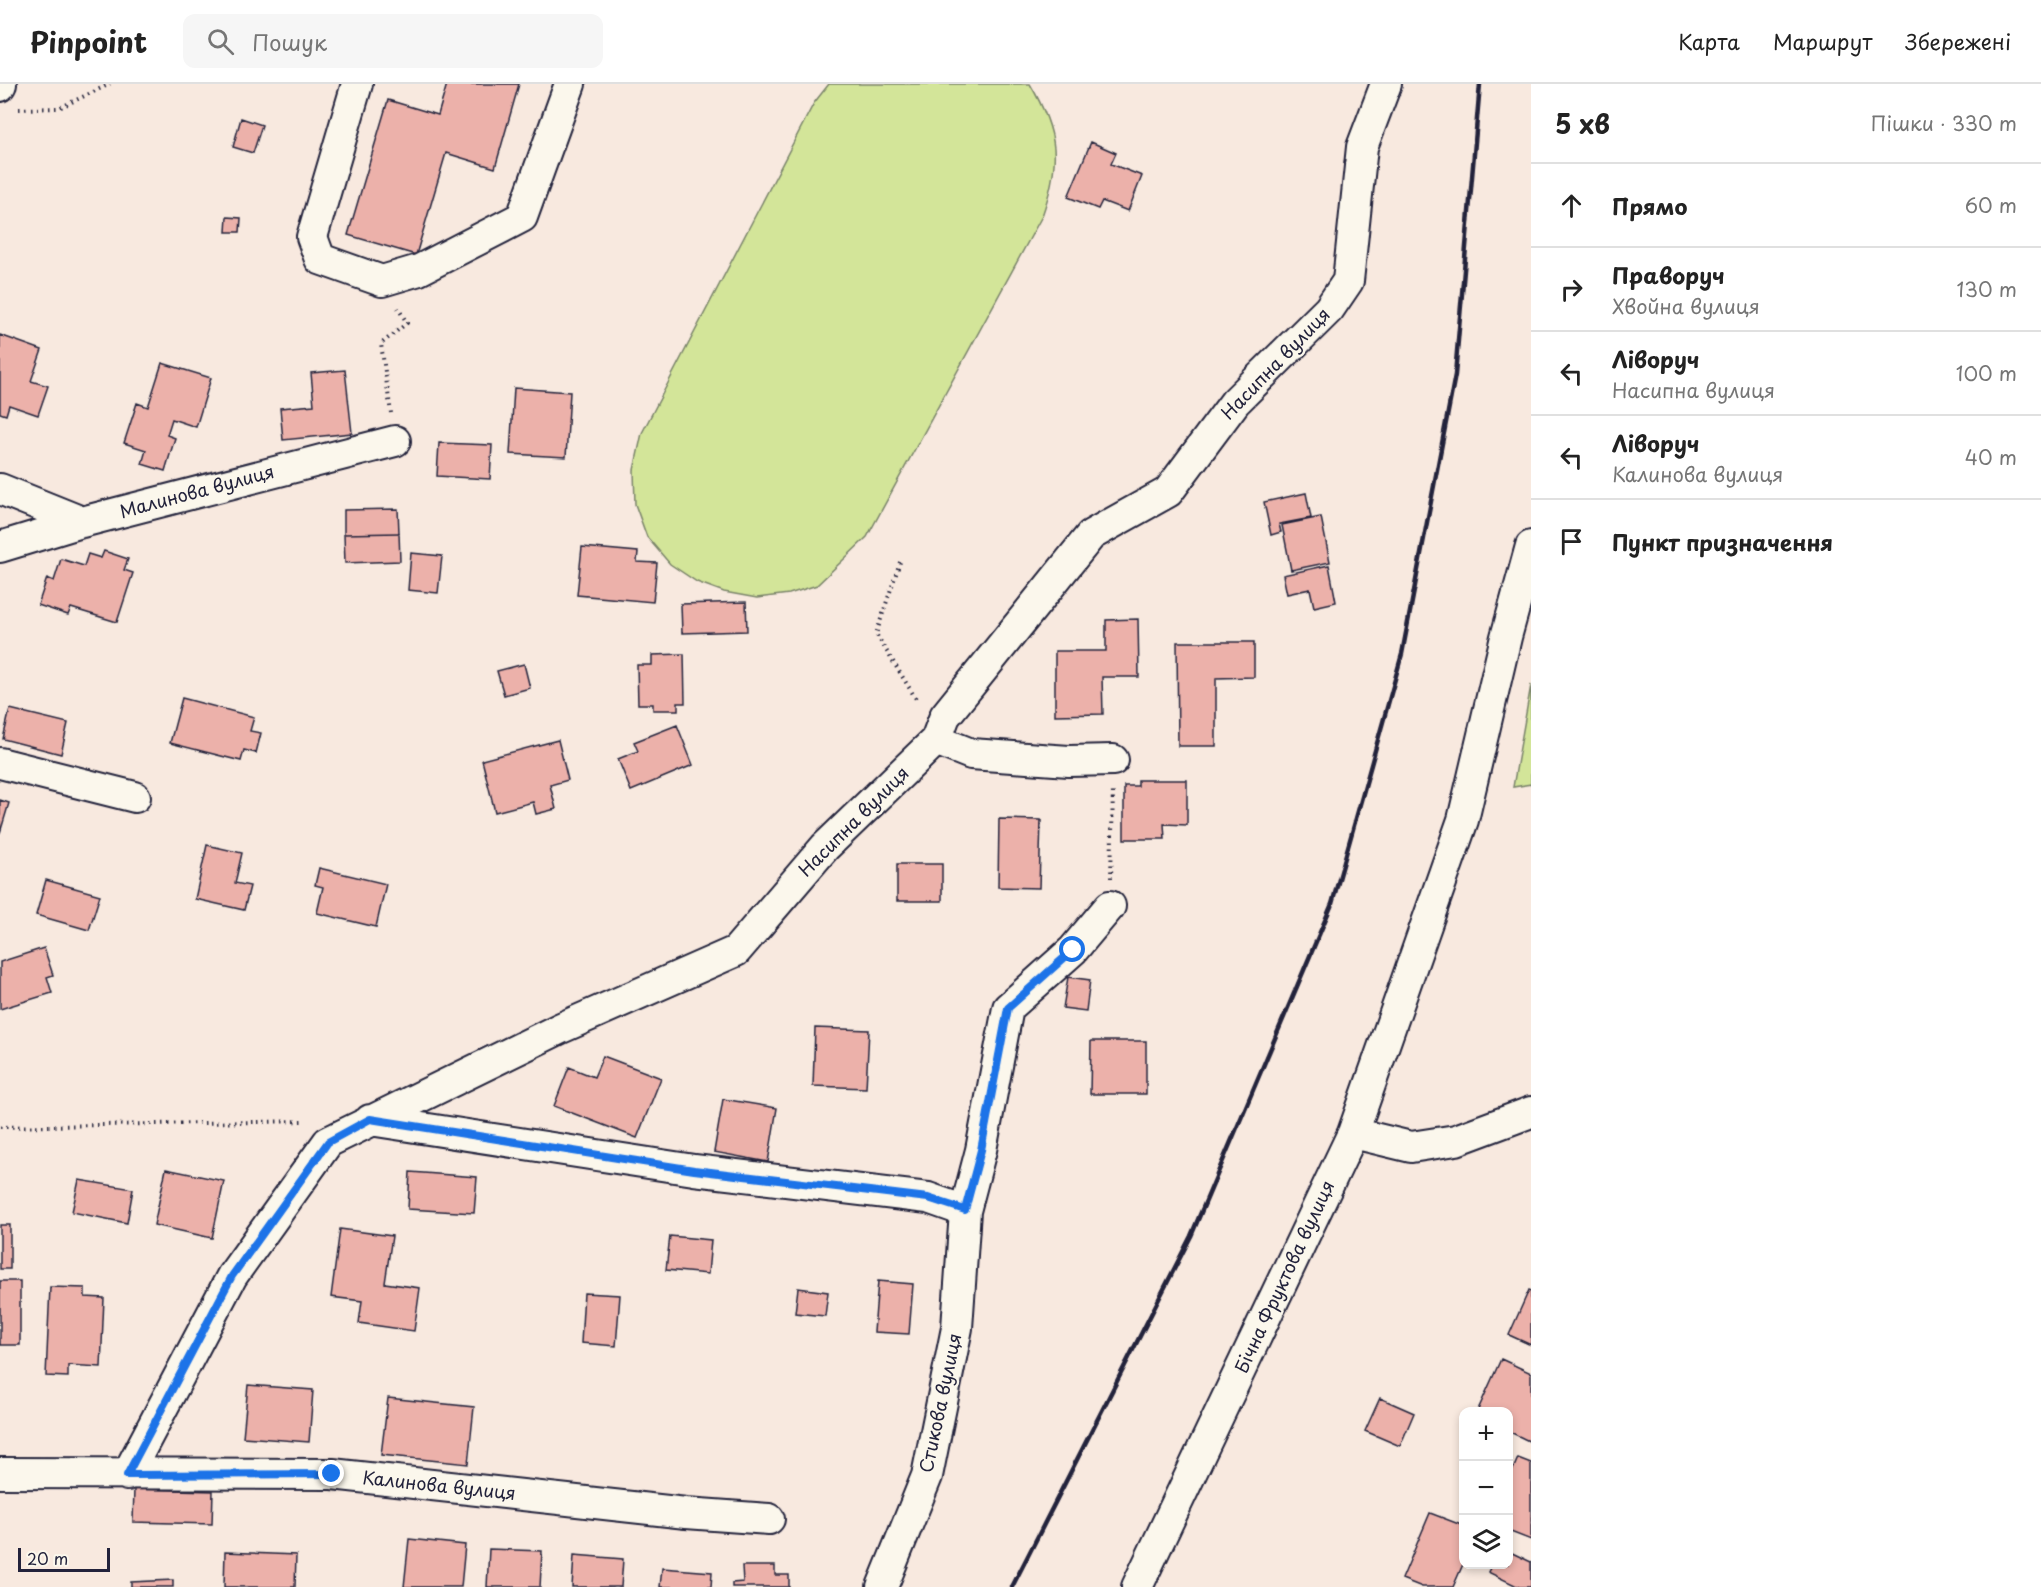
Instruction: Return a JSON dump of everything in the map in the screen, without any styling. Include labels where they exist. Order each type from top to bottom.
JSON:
[{"type":"street","points":[[357,84],[312,237],[320,260],[382,281],[419,270],[522,217],[570,84]]},
{"type":"street","name":"Насипна вулиця","points":[[127,1475],[232,1276],[328,1142],[370,1119],[561,1028],[736,951],[825,847],[936,740],[945,716],[1092,535],[1168,492],[1235,402],[1329,309],[1348,281],[1362,147],[1386,84]]},
{"type":"street","name":"Малинова вулиця","points":[[0,548],[82,522],[395,441]]},
{"type":"street","points":[[0,489],[82,522]]},
{"type":"street","name":"Бічна Фруктова вулиця","points":[[1137,1587],[1353,1133],[1463,820],[1506,637],[1531,546]]},
{"type":"street","points":[[936,740],[971,754],[1069,761],[1113,760]]},
{"type":"street","points":[[0,763],[135,797]]},
{"type":"street","name":"Стикова вулиця","points":[[882,1587],[927,1476],[957,1328],[965,1210],[981,1150],[1008,1008],[1073,950],[1110,906]]},
{"type":"street","points":[[1353,1133],[1411,1147],[1456,1140],[1531,1112]]},
{"type":"street","points":[[370,1119],[694,1170],[928,1198],[965,1210]]},
{"type":"street","name":"Калинова вулиця","points":[[0,1473],[332,1474],[686,1513],[770,1519]]},
{"type":"path","points":[[3,93],[29,110],[59,108],[110,84]]},
{"type":"path","points":[[382,281],[407,323],[381,344],[395,441]]},
{"type":"path","points":[[900,562],[876,634],[911,687],[936,740]]},
{"type":"path","points":[[1110,906],[1113,760]]},
{"type":"path","points":[[0,1126],[310,1121]]},
{"type":"green space","points":[[829,84],[1030,84],[1052,133],[1054,163],[1052,179],[1042,216],[867,537],[817,585],[789,594],[757,598],[724,592],[697,582],[670,564],[647,537],[635,504],[634,470],[642,433],[814,103]]},
{"type":"green space","points":[[1531,685],[1531,784],[1513,787]]},
{"type":"building","points":[[447,84],[519,84],[495,168],[446,153],[416,255],[348,235],[388,100],[438,115]]},
{"type":"building","points":[[241,118],[262,125],[253,153],[233,147]]},
{"type":"building","points":[[1091,142],[1116,153],[1111,164],[1142,176],[1128,211],[1102,201],[1098,209],[1068,197]]},
{"type":"building","points":[[227,217],[241,218],[240,232],[226,232]]},
{"type":"building","points":[[0,335],[42,350],[31,381],[48,386],[38,415],[9,405],[6,415],[0,413]]},
{"type":"building","points":[[162,363],[211,378],[196,427],[172,419],[167,435],[175,438],[165,471],[142,464],[146,450],[124,443],[137,403],[148,407]]},
{"type":"building","points":[[345,370],[352,433],[283,440],[280,408],[314,405],[311,373]]},
{"type":"building","points":[[514,388],[570,392],[566,457],[510,454]]},
{"type":"building","points":[[439,443],[492,445],[490,479],[437,476]]},
{"type":"building","points":[[1306,493],[1311,518],[1279,524],[1281,532],[1271,535],[1264,502]]},
{"type":"building","points":[[398,509],[399,533],[344,534],[344,510]]},
{"type":"building","points":[[1321,517],[1330,562],[1291,570],[1282,525]]},
{"type":"building","points":[[399,533],[400,561],[345,563],[344,534]]},
{"type":"building","points":[[582,547],[638,552],[637,562],[657,563],[653,602],[577,595]]},
{"type":"building","points":[[104,551],[128,559],[124,570],[133,573],[117,622],[71,608],[68,615],[38,605],[47,578],[54,581],[61,559],[84,566],[88,554],[101,558]]},
{"type":"building","points":[[411,553],[442,556],[438,593],[408,590]]},
{"type":"building","points":[[1329,565],[1336,602],[1314,607],[1310,589],[1287,594],[1283,575]]},
{"type":"building","points":[[746,602],[747,631],[682,633],[681,604]]},
{"type":"building","points":[[1138,619],[1139,677],[1102,677],[1103,714],[1055,715],[1055,651],[1106,651],[1106,620]]},
{"type":"building","points":[[1177,642],[1254,642],[1254,677],[1216,678],[1216,746],[1178,746]]},
{"type":"building","points":[[684,654],[685,703],[678,703],[678,710],[653,710],[653,704],[638,704],[637,665],[652,665],[652,655]]},
{"type":"building","points":[[524,664],[530,688],[504,695],[497,671]]},
{"type":"building","points":[[182,698],[254,717],[250,731],[261,733],[256,753],[244,750],[241,761],[170,743]]},
{"type":"building","points":[[10,709],[68,723],[61,754],[3,739]]},
{"type":"building","points":[[677,725],[693,765],[631,791],[618,759],[638,751],[634,742]]},
{"type":"building","points":[[558,740],[568,780],[550,785],[556,809],[536,814],[533,802],[495,812],[482,760]]},
{"type":"building","points":[[1138,780],[1187,780],[1187,825],[1164,824],[1165,839],[1124,839],[1124,786],[1138,786]]},
{"type":"building","points":[[0,800],[9,803],[0,833]]},
{"type":"building","points":[[999,819],[1041,820],[1039,888],[998,887]]},
{"type":"building","points":[[207,845],[242,853],[235,883],[250,886],[244,910],[195,899]]},
{"type":"building","points":[[897,864],[942,864],[942,901],[897,901]]},
{"type":"building","points":[[319,868],[386,884],[376,927],[317,913],[323,887],[315,885]]},
{"type":"building","points":[[46,880],[100,895],[89,930],[36,915]]},
{"type":"building","points":[[44,948],[53,975],[47,977],[52,993],[0,1009],[0,962]]},
{"type":"building","points":[[1068,977],[1090,980],[1086,1011],[1063,1008]]},
{"type":"building","points":[[815,1028],[869,1030],[866,1088],[813,1086]]},
{"type":"building","points":[[1091,1041],[1146,1041],[1146,1094],[1090,1094]]},
{"type":"building","points":[[603,1056],[661,1078],[637,1138],[554,1106],[569,1067],[594,1077]]},
{"type":"building","points":[[723,1099],[777,1108],[768,1162],[714,1152]]},
{"type":"building","points":[[166,1169],[224,1181],[212,1238],[154,1225]]},
{"type":"building","points":[[410,1172],[477,1177],[474,1213],[408,1209]]},
{"type":"building","points":[[79,1180],[133,1189],[127,1223],[72,1212]]},
{"type":"building","points":[[0,1225],[10,1225],[10,1269],[0,1269]]},
{"type":"building","points":[[340,1229],[392,1236],[385,1283],[420,1288],[414,1331],[359,1323],[362,1301],[331,1297]]},
{"type":"building","points":[[670,1236],[711,1240],[708,1274],[666,1270]]},
{"type":"building","points":[[0,1281],[20,1281],[20,1345],[0,1345]]},
{"type":"building","points":[[878,1281],[913,1284],[909,1334],[874,1332]]},
{"type":"building","points":[[50,1287],[85,1288],[85,1297],[104,1298],[101,1367],[68,1365],[68,1377],[46,1376]]},
{"type":"building","points":[[798,1288],[828,1292],[825,1316],[795,1313]]},
{"type":"building","points":[[1529,1290],[1531,1291],[1531,1345],[1509,1335]]},
{"type":"building","points":[[584,1293],[620,1295],[616,1346],[581,1343]]},
{"type":"building","points":[[1501,1359],[1531,1373],[1531,1442],[1513,1433],[1513,1407],[1479,1407]]},
{"type":"building","points":[[248,1385],[313,1390],[309,1442],[243,1437]]},
{"type":"building","points":[[388,1398],[474,1407],[468,1464],[381,1455]]},
{"type":"building","points":[[1380,1398],[1414,1413],[1400,1446],[1365,1431]]},
{"type":"building","points":[[1518,1458],[1531,1463],[1531,1540],[1513,1533],[1513,1470]]},
{"type":"building","points":[[134,1489],[213,1491],[212,1524],[133,1522]]},
{"type":"building","points":[[1430,1513],[1459,1524],[1459,1569],[1461,1569],[1453,1587],[1422,1587],[1402,1579]]},
{"type":"building","points":[[409,1539],[465,1545],[461,1587],[404,1587]]},
{"type":"building","points":[[489,1549],[542,1551],[540,1587],[487,1587]]},
{"type":"building","points":[[225,1552],[296,1555],[295,1587],[224,1587]]},
{"type":"building","points":[[1513,1553],[1531,1562],[1531,1587],[1519,1587],[1488,1572],[1490,1569],[1513,1569]]},
{"type":"building","points":[[574,1555],[623,1559],[621,1587],[572,1587]]},
{"type":"building","points":[[742,1566],[775,1566],[775,1575],[789,1575],[789,1587],[732,1587],[732,1583],[743,1582]]},
{"type":"building","points":[[662,1568],[712,1572],[711,1587],[660,1587]]},
{"type":"building","points":[[173,1580],[173,1587],[131,1587],[131,1582]]},
{"type":"railway","points":[[1012,1587],[1191,1236],[1332,904],[1402,654],[1455,375],[1480,84]]},
{"type":"route","points":[[332,1474],[127,1475],[232,1276],[328,1142],[370,1119],[694,1170],[928,1198],[965,1210],[981,1150],[1008,1008],[1073,950]]}]
